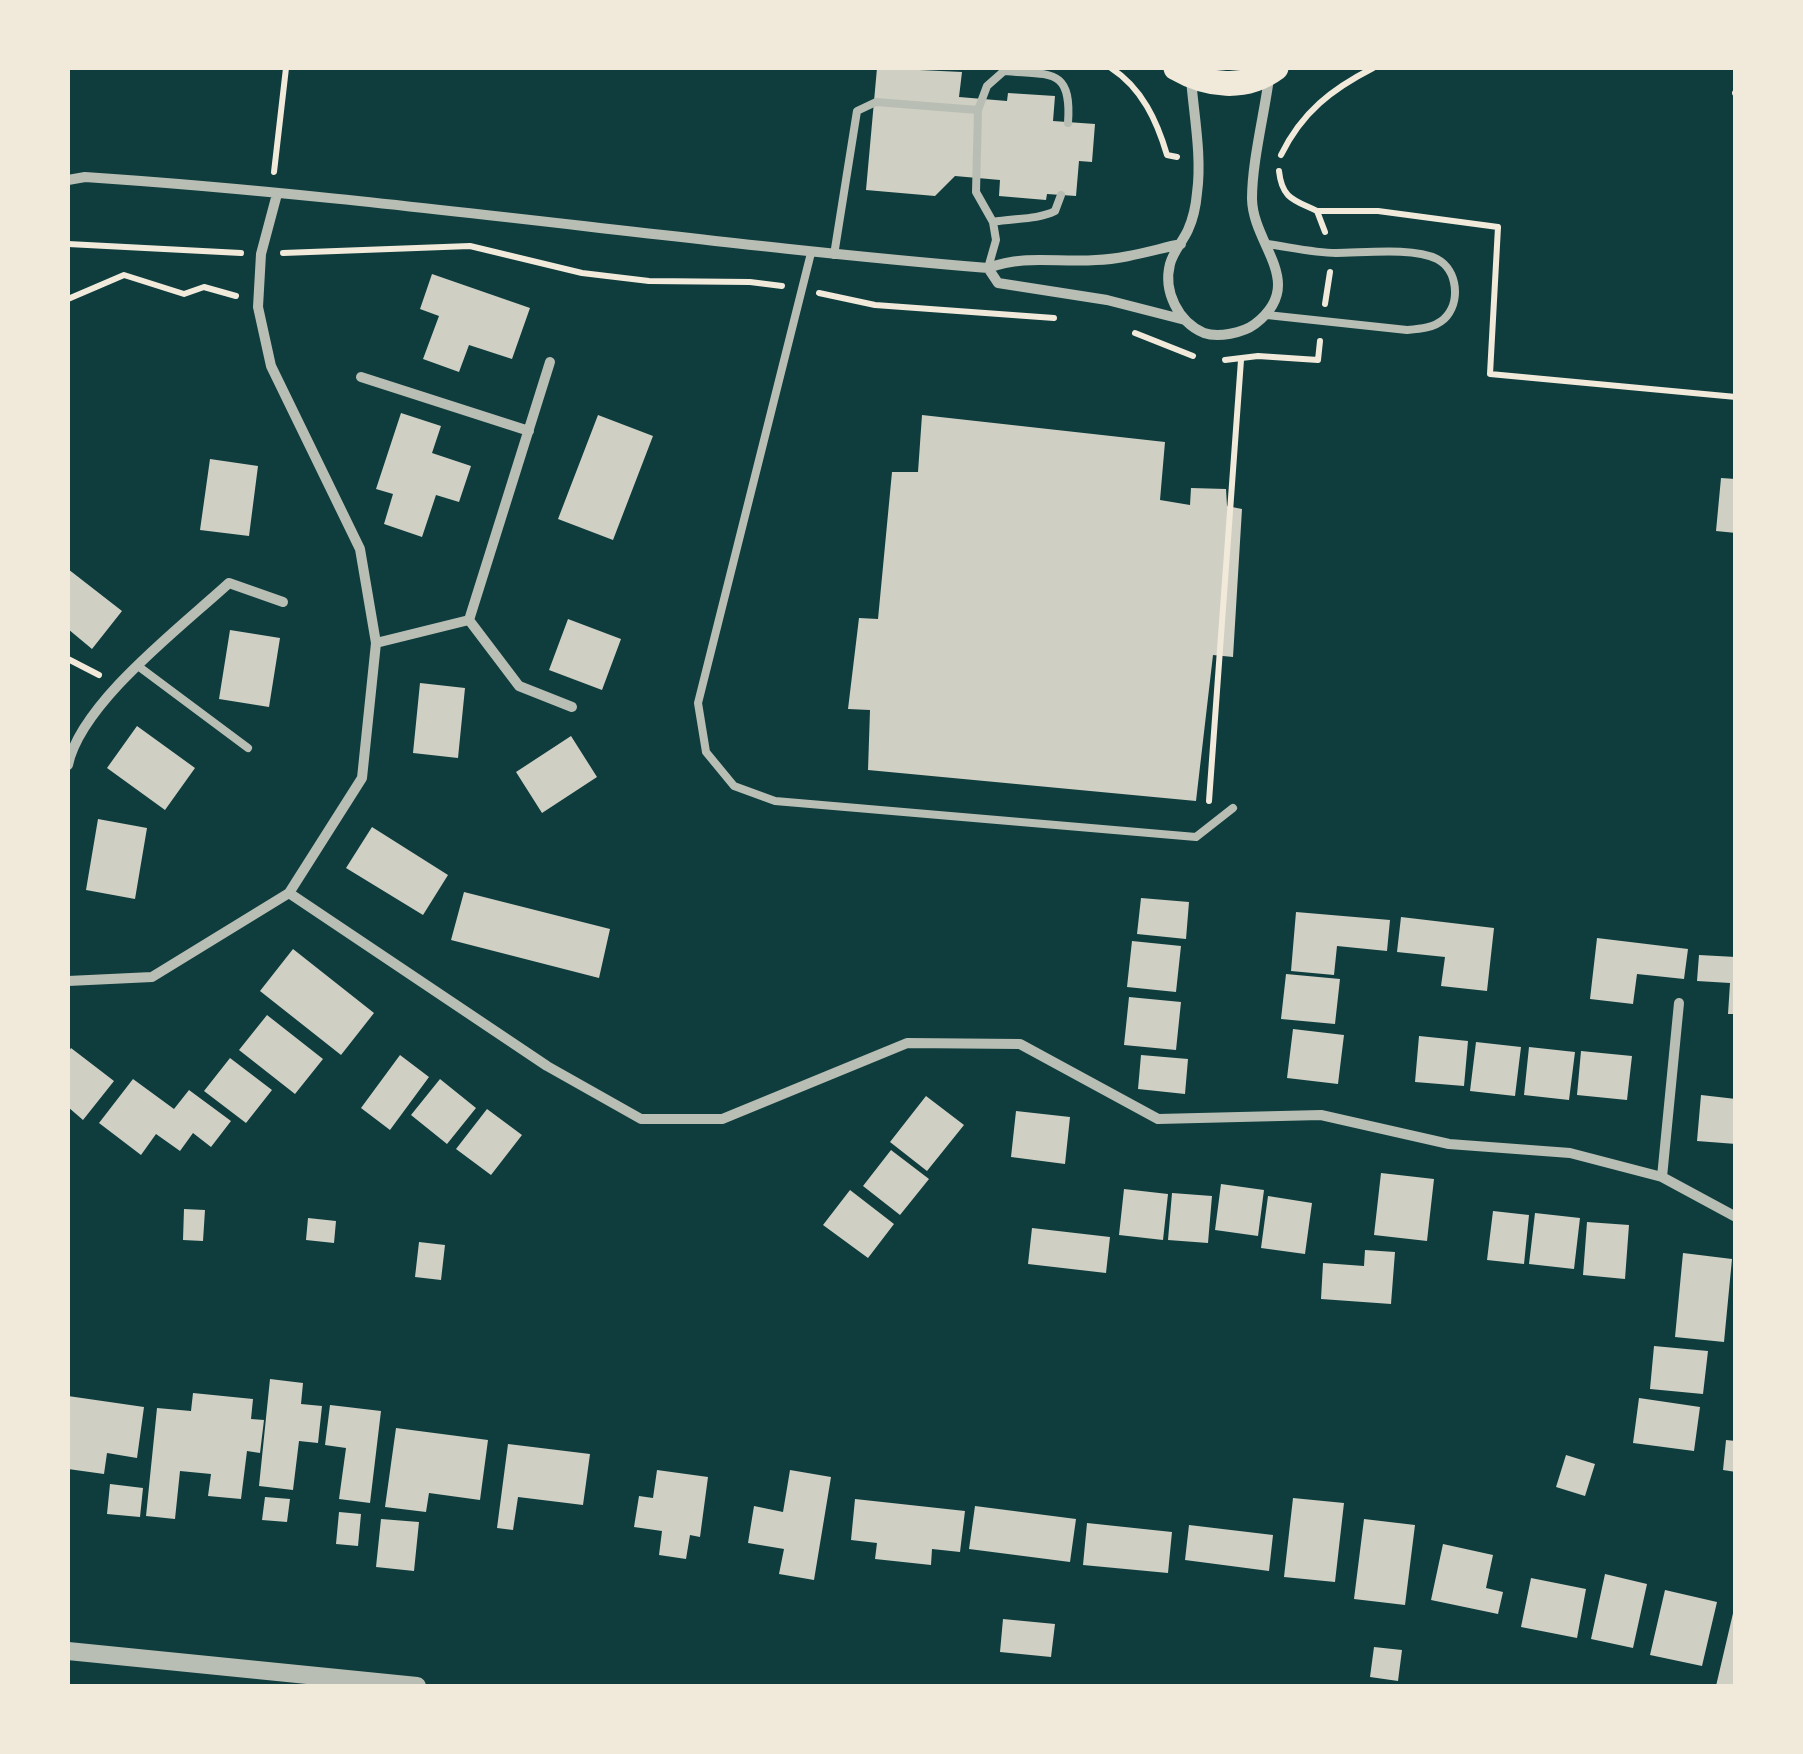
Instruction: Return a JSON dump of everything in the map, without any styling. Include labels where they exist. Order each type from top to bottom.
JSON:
[{"type":"main road","points":[[1183,72],[1217,84],[1244,83],[1273,70]]},
{"type":"street","points":[[988,268],[998,283],[1107,300],[1186,321],[1206,334],[1249,328],[1266,315],[1277,294],[1278,271],[1252,201],[1273,70]]},
{"type":"street","points":[[1183,72],[1198,191],[1191,226],[1170,262],[1168,286],[1186,321]]},
{"type":"street","points":[[68,180],[104,178],[232,187],[811,254],[988,268],[1010,259],[1119,258],[1181,244]]},
{"type":"street","points":[[68,981],[152,977],[290,893],[362,778],[376,643],[360,548],[271,366],[258,307],[261,254],[273,193]]},
{"type":"street","points":[[470,620],[550,362]]},
{"type":"street","points":[[361,376],[530,431]]},
{"type":"street","points":[[68,766],[72,746],[118,685],[229,583],[283,602]]},
{"type":"street","points":[[376,643],[470,620]]},
{"type":"street","points":[[470,620],[518,686],[572,707]]},
{"type":"street","points":[[290,893],[548,1066],[641,1119],[722,1118],[907,1043],[1020,1044],[1158,1119],[1321,1116],[1449,1144],[1570,1153],[1662,1177],[1736,1218]]},
{"type":"street","points":[[1662,1177],[1679,1003]]},
{"type":"street","points":[[68,1651],[417,1686]]},
{"type":"lane","points":[[988,268],[996,240],[993,222],[976,192],[978,110],[987,86],[1004,71],[1055,77],[1066,86],[1070,96],[1068,123]]},
{"type":"lane","points":[[834,255],[857,111],[876,102],[978,110]]},
{"type":"lane","points":[[993,222],[1030,215],[1044,217],[1055,211],[1061,195]]},
{"type":"lane","points":[[1266,315],[1407,330],[1428,328],[1443,320],[1454,306],[1452,273],[1440,260],[1424,254],[1334,254],[1267,244]]},
{"type":"lane","points":[[811,254],[698,703],[706,752],[734,786],[775,800],[1196,837],[1233,808]]},
{"type":"lane","points":[[138,666],[248,748]]},
{"type":"path","points":[[273,193],[286,68]]},
{"type":"path","points":[[1110,68],[1123,76],[1144,101],[1167,155]]},
{"type":"path","points":[[1278,160],[1291,134],[1310,110],[1340,85],[1374,68]]},
{"type":"path","points":[[1317,211],[1378,212],[1498,227],[1490,374],[1736,397]]},
{"type":"path","points":[[68,244],[261,254],[470,246],[599,275],[649,281],[750,282],[875,305],[1072,320]]},
{"type":"path","points":[[68,299],[124,275],[184,294],[204,288],[230,292],[258,307]]},
{"type":"path","points":[[1233,808],[1208,812],[1241,360],[1249,328]]},
{"type":"path","points":[[1132,332],[1204,359]]},
{"type":"path","points":[[1222,360],[1258,356],[1318,360]]},
{"type":"path","points":[[68,659],[118,685]]},
{"type":"building","points":[[877,68],[962,72],[959,97],[1007,101],[1008,93],[1055,96],[1053,121],[1095,124],[1092,162],[1079,161],[1076,196],[1047,194],[1046,200],[999,196],[1000,180],[955,176],[935,196],[866,190]]},
{"type":"building","points":[[432,274],[530,308],[512,359],[469,345],[459,372],[423,359],[439,316],[420,309]]},
{"type":"building","points":[[401,413],[441,426],[432,453],[471,466],[459,502],[436,495],[422,537],[384,524],[393,494],[376,489]]},
{"type":"building","points":[[598,415],[653,436],[613,540],[558,519]]},
{"type":"building","points":[[922,415],[1165,442],[1160,500],[1190,505],[1191,488],[1226,489],[1227,506],[1242,509],[1233,657],[1213,655],[1196,801],[868,770],[870,710],[848,709],[859,618],[878,619],[892,472],[918,472]]},
{"type":"building","points":[[210,459],[258,466],[249,536],[200,530]]},
{"type":"building","points":[[1721,478],[1736,479],[1736,533],[1716,531]]},
{"type":"building","points":[[68,569],[122,611],[92,649],[68,629]]},
{"type":"building","points":[[568,619],[621,639],[602,690],[549,670]]},
{"type":"building","points":[[230,630],[280,638],[269,707],[219,699]]},
{"type":"building","points":[[420,683],[465,688],[458,758],[413,753]]},
{"type":"building","points":[[137,726],[195,768],[165,810],[107,768]]},
{"type":"building","points":[[571,736],[597,777],[542,813],[516,772]]},
{"type":"building","points":[[98,819],[147,828],[135,899],[86,890]]},
{"type":"building","points":[[372,827],[448,875],[423,915],[346,868]]},
{"type":"building","points":[[464,892],[610,929],[599,978],[451,940]]},
{"type":"building","points":[[1141,898],[1189,902],[1186,939],[1137,934]]},
{"type":"building","points":[[1296,912],[1390,920],[1387,951],[1337,946],[1334,975],[1291,971]]},
{"type":"building","points":[[1401,917],[1494,928],[1487,991],[1441,986],[1445,957],[1397,952]]},
{"type":"building","points":[[1597,938],[1688,949],[1684,979],[1637,974],[1633,1004],[1590,999]]},
{"type":"building","points":[[1132,941],[1181,946],[1176,992],[1127,987]]},
{"type":"building","points":[[293,949],[374,1013],[341,1055],[260,991]]},
{"type":"building","points":[[1699,955],[1736,957],[1736,1014],[1728,1014],[1730,983],[1697,981]]},
{"type":"building","points":[[1286,974],[1340,979],[1335,1024],[1281,1019]]},
{"type":"building","points":[[1129,997],[1181,1002],[1176,1050],[1124,1045]]},
{"type":"building","points":[[267,1015],[323,1059],[295,1094],[239,1050]]},
{"type":"building","points":[[1293,1029],[1344,1035],[1338,1084],[1287,1078]]},
{"type":"building","points":[[1419,1036],[1468,1041],[1464,1086],[1415,1082]]},
{"type":"building","points":[[1476,1042],[1521,1047],[1515,1096],[1470,1091]]},
{"type":"building","points":[[1529,1047],[1575,1052],[1569,1100],[1524,1095]]},
{"type":"building","points":[[71,1048],[114,1081],[83,1120],[68,1107]]},
{"type":"building","points":[[1581,1051],[1632,1056],[1627,1100],[1577,1095]]},
{"type":"building","points":[[400,1055],[429,1077],[390,1130],[361,1108]]},
{"type":"building","points":[[1141,1055],[1188,1059],[1185,1094],[1138,1089]]},
{"type":"building","points":[[230,1058],[272,1090],[246,1123],[204,1091]]},
{"type":"building","points":[[133,1079],[174,1109],[189,1090],[231,1121],[211,1147],[193,1133],[180,1151],[156,1134],[141,1155],[99,1123]]},
{"type":"building","points":[[440,1079],[476,1108],[447,1144],[411,1115]]},
{"type":"building","points":[[1701,1095],[1736,1099],[1736,1144],[1697,1141]]},
{"type":"building","points":[[926,1096],[964,1125],[927,1171],[890,1142]]},
{"type":"building","points":[[487,1109],[522,1135],[491,1175],[456,1149]]},
{"type":"building","points":[[1016,1111],[1070,1117],[1065,1164],[1011,1157]]},
{"type":"building","points":[[891,1150],[929,1179],[900,1215],[863,1186]]},
{"type":"building","points":[[1381,1173],[1434,1179],[1427,1241],[1374,1235]]},
{"type":"building","points":[[1221,1184],[1264,1190],[1258,1236],[1215,1230]]},
{"type":"building","points":[[1124,1189],[1168,1194],[1163,1240],[1119,1235]]},
{"type":"building","points":[[850,1190],[894,1224],[868,1258],[823,1225]]},
{"type":"building","points":[[1172,1193],[1212,1196],[1208,1243],[1168,1240]]},
{"type":"building","points":[[1268,1196],[1312,1203],[1305,1254],[1261,1248]]},
{"type":"building","points":[[184,1209],[205,1210],[203,1241],[183,1240]]},
{"type":"building","points":[[1493,1211],[1529,1215],[1524,1264],[1487,1260]]},
{"type":"building","points":[[1535,1213],[1580,1218],[1574,1269],[1529,1264]]},
{"type":"building","points":[[308,1218],[336,1221],[334,1243],[306,1240]]},
{"type":"building","points":[[1587,1222],[1629,1225],[1625,1279],[1583,1275]]},
{"type":"building","points":[[1032,1228],[1110,1237],[1106,1273],[1028,1264]]},
{"type":"building","points":[[419,1242],[445,1245],[441,1280],[415,1277]]},
{"type":"building","points":[[1365,1250],[1395,1252],[1391,1304],[1321,1299],[1323,1263],[1364,1266]]},
{"type":"building","points":[[1683,1253],[1732,1259],[1724,1342],[1675,1337]]},
{"type":"building","points":[[1654,1346],[1708,1351],[1703,1394],[1650,1389]]},
{"type":"building","points":[[270,1379],[303,1383],[301,1404],[322,1406],[318,1443],[299,1441],[293,1490],[259,1486]]},
{"type":"building","points":[[193,1393],[253,1399],[251,1419],[264,1420],[260,1453],[247,1451],[241,1499],[208,1496],[211,1474],[180,1471],[175,1519],[146,1516],[157,1408],[191,1411]]},
{"type":"building","points":[[68,1396],[144,1407],[137,1458],[107,1453],[104,1474],[68,1469]]},
{"type":"building","points":[[1639,1398],[1700,1407],[1694,1451],[1633,1443]]},
{"type":"building","points":[[330,1405],[381,1411],[370,1503],[339,1499],[346,1448],[325,1445]]},
{"type":"building","points":[[396,1428],[488,1440],[480,1500],[429,1493],[426,1512],[385,1507]]},
{"type":"building","points":[[1726,1440],[1736,1441],[1736,1472],[1723,1470]]},
{"type":"building","points":[[508,1444],[590,1454],[583,1505],[518,1497],[513,1530],[497,1528]]},
{"type":"building","points":[[1566,1455],[1595,1464],[1585,1496],[1556,1487]]},
{"type":"building","points":[[657,1470],[708,1477],[700,1537],[690,1535],[686,1559],[659,1555],[662,1531],[634,1527],[639,1496],[653,1498]]},
{"type":"building","points":[[790,1470],[831,1477],[814,1580],[779,1574],[784,1549],[748,1543],[754,1506],[783,1512]]},
{"type":"building","points":[[110,1484],[143,1488],[140,1517],[107,1514]]},
{"type":"building","points":[[265,1497],[290,1499],[287,1522],[262,1520]]},
{"type":"building","points":[[1293,1498],[1344,1503],[1335,1582],[1284,1577]]},
{"type":"building","points":[[855,1499],[965,1511],[960,1552],[932,1549],[931,1565],[875,1559],[877,1543],[851,1540]]},
{"type":"building","points":[[975,1506],[1076,1519],[1070,1562],[969,1549]]},
{"type":"building","points":[[339,1512],[361,1514],[358,1546],[336,1544]]},
{"type":"building","points":[[381,1519],[419,1522],[414,1571],[376,1567]]},
{"type":"building","points":[[1364,1519],[1415,1525],[1405,1605],[1354,1599]]},
{"type":"building","points":[[1087,1523],[1172,1532],[1168,1573],[1083,1565]]},
{"type":"building","points":[[1189,1525],[1273,1535],[1269,1571],[1185,1560]]},
{"type":"building","points":[[1443,1544],[1493,1555],[1486,1588],[1503,1592],[1498,1614],[1431,1600]]},
{"type":"building","points":[[1605,1574],[1647,1584],[1633,1648],[1591,1639]]},
{"type":"building","points":[[1531,1578],[1586,1589],[1577,1638],[1521,1627]]},
{"type":"building","points":[[1665,1590],[1717,1602],[1702,1666],[1650,1655]]},
{"type":"building","points":[[1734,1609],[1736,1686],[1716,1686]]},
{"type":"building","points":[[1003,1619],[1055,1624],[1051,1657],[1000,1652]]},
{"type":"building","points":[[1374,1647],[1402,1650],[1398,1681],[1370,1677]]}]
